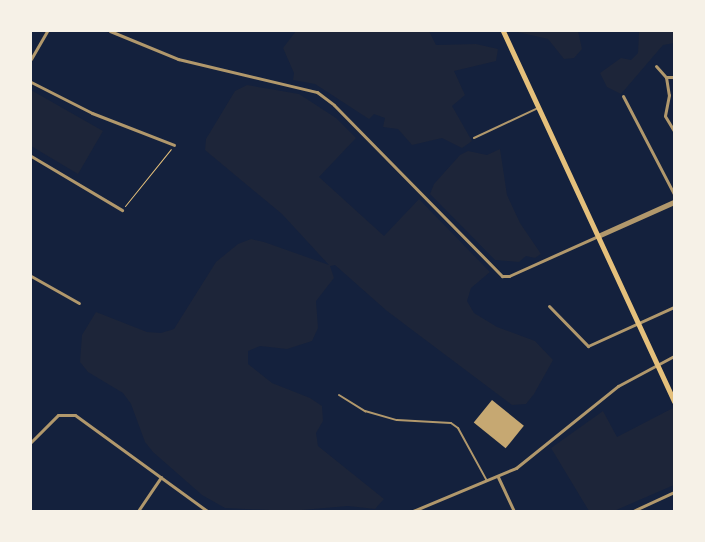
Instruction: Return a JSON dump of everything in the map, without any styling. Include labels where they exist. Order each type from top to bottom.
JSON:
[{"type":"main road","points":[[503,31],[674,401]]},
{"type":"street","points":[[31,59],[47,31]]},
{"type":"street","points":[[110,31],[178,59],[317,92],[334,105],[505,277],[674,202]]},
{"type":"street","points":[[656,66],[666,77],[669,95],[665,116],[674,131]]},
{"type":"street","points":[[666,77],[674,77]]},
{"type":"street","points":[[31,82],[92,113],[174,144]]},
{"type":"street","points":[[623,96],[674,194]]},
{"type":"street","points":[[31,156],[122,210]]},
{"type":"street","points":[[31,276],[79,303]]},
{"type":"street","points":[[549,306],[588,346],[674,307]]},
{"type":"street","points":[[413,511],[498,477],[522,464],[618,386],[658,367],[674,356]]},
{"type":"street","points":[[31,442],[58,415],[75,415],[207,511]]},
{"type":"street","points":[[138,511],[161,477]]},
{"type":"street","points":[[498,477],[514,511]]},
{"type":"street","points":[[633,511],[674,492]]},
{"type":"lane","points":[[474,138],[538,108]]},
{"type":"lane","points":[[338,395],[365,411],[397,420],[451,423],[458,428],[487,481]]},
{"type":"path","points":[[122,210],[174,144]]},
{"type":"shaded area","points":[[296,31],[429,31],[436,45],[476,44],[498,49],[496,61],[454,71],[465,95],[452,106],[472,141],[462,148],[442,138],[412,145],[398,129],[383,127],[385,118],[374,114],[369,119],[315,84],[293,80],[294,73],[283,48]]},
{"type":"shaded area","points":[[513,31],[578,31],[582,49],[574,58],[564,59],[548,39]]},
{"type":"shaded area","points":[[639,31],[674,31],[674,43],[663,45],[621,94],[607,87],[600,73],[621,58],[631,60],[638,53]]},
{"type":"shaded area","points":[[247,85],[299,94],[336,118],[356,138],[319,177],[384,236],[419,199],[490,272],[471,288],[467,301],[474,313],[497,327],[535,341],[553,360],[534,394],[526,404],[512,405],[387,311],[335,265],[330,266],[334,278],[316,301],[318,328],[312,341],[287,349],[260,346],[248,351],[248,364],[272,383],[310,398],[322,406],[323,421],[316,433],[318,446],[384,499],[375,509],[348,506],[290,511],[225,508],[202,495],[153,452],[145,442],[131,404],[123,393],[88,372],[80,362],[82,335],[96,312],[147,332],[161,333],[174,329],[216,262],[238,244],[251,239],[264,242],[329,265],[282,214],[205,150],[206,139],[235,91]]},
{"type":"shaded area","points":[[31,90],[103,131],[78,174],[31,146]]},
{"type":"shaded area","points":[[500,149],[507,195],[520,223],[541,254],[535,258],[526,256],[519,262],[495,260],[430,194],[434,184],[460,155],[468,151],[487,155]]},
{"type":"shaded area","points":[[673,408],[674,485],[614,511],[589,511],[551,448],[603,411],[617,437]]},
{"type":"building","points":[[492,400],[524,426],[506,448],[474,423]]}]
